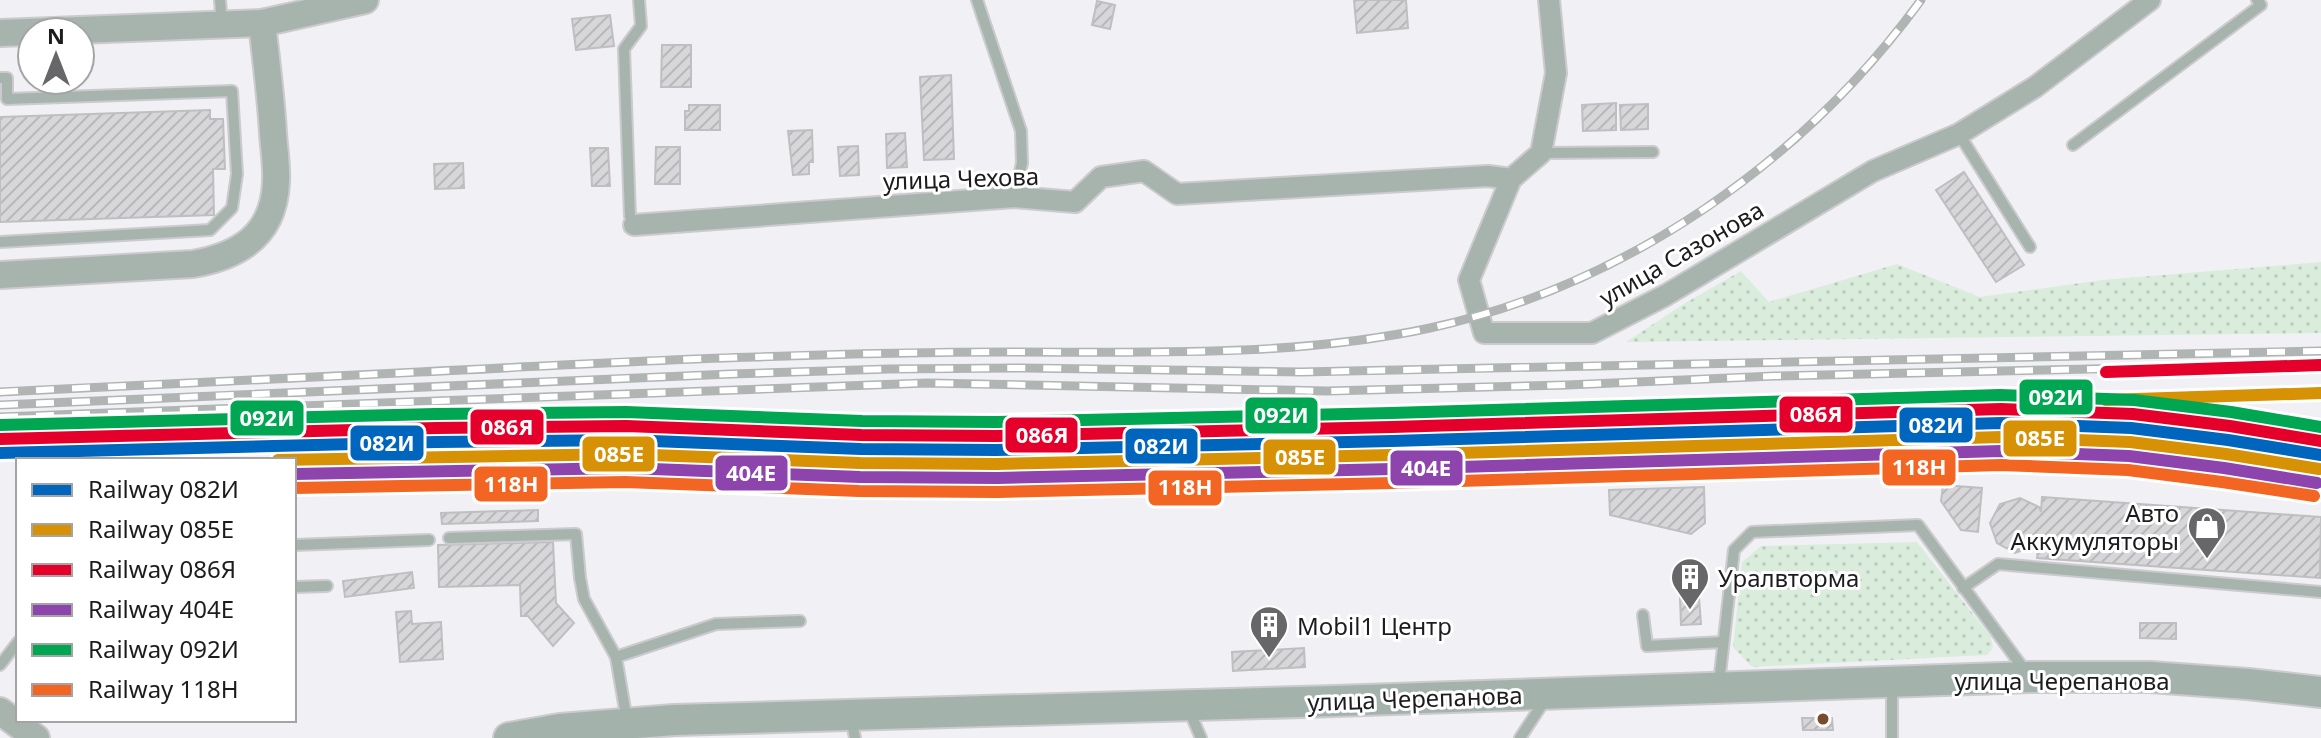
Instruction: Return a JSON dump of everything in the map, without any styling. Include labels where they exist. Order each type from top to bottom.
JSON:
[{"type":"main road","name":"улица Черепанова","points":[[509,738],[560,729],[628,723],[853,726],[1186,704],[2030,677],[2150,677],[2321,692]]},
{"type":"street","points":[[0,33],[221,13],[262,23],[365,0]]},
{"type":"street","points":[[1541,153],[1556,73],[1549,0]]},
{"type":"street","name":"улица Сазонова","points":[[1541,153],[1511,179],[1469,280],[1484,333],[1592,333],[1666,295],[1873,171],[1959,134],[2035,87],[2150,0]]},
{"type":"street","points":[[0,275],[193,264],[233,254],[250,241],[263,227],[271,211],[276,184],[262,23]]},
{"type":"street","name":"улица Чехова","points":[[634,225],[1014,197],[1075,202],[1101,177],[1144,171],[1177,194],[1488,176],[1511,179]]},
{"type":"street","points":[[0,711],[36,738]]},
{"type":"lane","points":[[634,225],[630,216],[624,49],[641,26],[639,0]]},
{"type":"lane","points":[[977,0],[1021,131],[1022,163],[1014,197]]},
{"type":"lane","points":[[2073,145],[2261,5],[2257,0]]},
{"type":"lane","points":[[0,78],[7,78],[7,99],[232,91],[237,174],[232,208],[210,230],[0,242]]},
{"type":"lane","points":[[1959,134],[2030,247]]},
{"type":"lane","points":[[1541,153],[1653,152]]},
{"type":"lane","points":[[1718,689],[1734,550],[1752,532],[1918,525],[2030,677]]},
{"type":"lane","points":[[449,538],[576,534],[584,599],[616,657],[628,723]]},
{"type":"lane","points":[[296,545],[429,540]]},
{"type":"lane","points":[[1963,588],[1998,564],[2321,592]]},
{"type":"lane","points":[[296,587],[327,586]]},
{"type":"lane","points":[[1643,615],[1647,646],[1723,642]]},
{"type":"lane","points":[[616,657],[716,624],[800,621]]},
{"type":"lane","points":[[0,665],[16,645]]},
{"type":"lane","points":[[1892,683],[1892,738]]},
{"type":"lane","points":[[1520,738],[1549,694]]},
{"type":"lane","points":[[1186,704],[1201,738]]},
{"type":"green space","points":[[2321,262],[2321,333],[1626,342],[1741,271],[1769,302],[1897,264],[1980,297],[2102,280]]},
{"type":"green space","points":[[1917,542],[1991,637],[1993,648],[1987,655],[1752,667],[1733,647],[1742,562],[1761,546]]},
{"type":"building","points":[[1354,0],[1406,0],[1408,28],[1357,33]]},
{"type":"building","points":[[1097,1],[1115,5],[1110,29],[1092,25]]},
{"type":"building","points":[[610,15],[614,46],[576,50],[572,19]]},
{"type":"building","points":[[662,45],[691,45],[691,87],[661,87]]},
{"type":"building","points":[[951,75],[954,159],[924,160],[920,77]]},
{"type":"building","points":[[1616,103],[1616,130],[1583,131],[1582,105]]},
{"type":"building","points":[[1648,104],[1648,129],[1621,130],[1620,105]]},
{"type":"building","points":[[689,105],[720,105],[720,130],[685,130],[685,111],[689,111]]},
{"type":"building","points":[[210,110],[210,119],[223,119],[225,169],[213,169],[214,215],[0,222],[0,117]]},
{"type":"building","points":[[812,130],[813,162],[809,162],[809,174],[793,175],[788,131]]},
{"type":"building","points":[[905,133],[907,167],[887,168],[886,134]]},
{"type":"building","points":[[858,146],[859,175],[840,176],[838,147]]},
{"type":"building","points":[[656,147],[680,147],[680,184],[655,184]]},
{"type":"building","points":[[590,148],[608,148],[610,186],[592,186]]},
{"type":"building","points":[[463,163],[464,188],[435,189],[434,164]]},
{"type":"building","points":[[1964,172],[2024,265],[1996,282],[1936,190]]},
{"type":"building","points":[[1810,441],[1810,454],[1792,454],[1792,442]]},
{"type":"building","points":[[1943,485],[1982,488],[1978,532],[1961,530],[1941,501]]},
{"type":"building","points":[[1704,487],[1705,523],[1691,534],[1610,515],[1609,490]]},
{"type":"building","points":[[2042,497],[2321,517],[2320,578],[2037,558],[2039,541],[2035,546],[2015,553],[1997,543],[1990,523],[2000,504],[2020,498],[2039,507],[2041,512]]},
{"type":"building","points":[[538,510],[538,521],[442,524],[441,513]]},
{"type":"building","points":[[553,542],[556,603],[574,623],[553,646],[528,616],[521,616],[520,585],[439,587],[438,545]]},
{"type":"building","points":[[412,572],[414,588],[345,597],[343,581]]},
{"type":"building","name":"Уралвторма","points":[[1699,597],[1701,624],[1681,625],[1680,598]]},
{"type":"building","points":[[411,611],[412,624],[441,622],[443,659],[400,662],[396,612]]},
{"type":"building","points":[[2140,623],[2176,623],[2176,639],[2140,638]]},
{"type":"building","name":"Mobil1 Центр","points":[[1304,648],[1305,667],[1233,671],[1232,652]]},
{"type":"building","points":[[1802,718],[1832,718],[1833,730],[1803,730]]},
{"type":"railway","points":[[0,392],[714,358],[1222,351],[1327,344],[1430,328],[1503,308],[1573,281],[1640,248],[1705,209],[1765,164],[1822,114],[1874,59],[1921,0]]},
{"type":"railway","points":[[0,405],[889,369],[1301,372],[2321,351]]},
{"type":"railway","points":[[0,417],[927,383],[1327,391],[1775,376],[2321,364]]},
{"type":"railway","points":[[1960,438],[2161,449],[2207,454],[2264,473],[2321,472]]},
{"type":"rail line","name":"086Я","points":[[2106,372],[2321,365]]},
{"type":"rail line","name":"085Е","points":[[2106,400],[2321,393]]},
{"type":"rail line","name":"092И","points":[[0,425],[626,412],[862,421],[996,422],[2000,395],[2134,400],[2321,427]]},
{"type":"rail line","name":"086Я","points":[[0,439],[626,426],[861,435],[996,436],[2001,409],[2133,414],[2321,441]]},
{"type":"rail line","name":"082И","points":[[0,453],[626,440],[861,449],[996,450],[2001,423],[2131,428],[2321,455]]},
{"type":"rail line","name":"085Е","points":[[296,460],[626,454],[860,463],[996,464],[2001,437],[2130,442],[2319,469]]},
{"type":"rail line","name":"404Е","points":[[296,474],[626,468],[860,477],[997,478],[2001,451],[2129,456],[2317,483]]},
{"type":"rail line","name":"118Н","points":[[296,488],[625,482],[859,491],[997,492],[2001,465],[2128,470],[2314,496]]},
{"type":"place","name":"Авто Аккумуляторы","points":[[2207,560]]},
{"type":"place","name":"Уралвторма","points":[[1690,611]]},
{"type":"place","name":"Mobil1 Центр","points":[[1269,659]]}]
